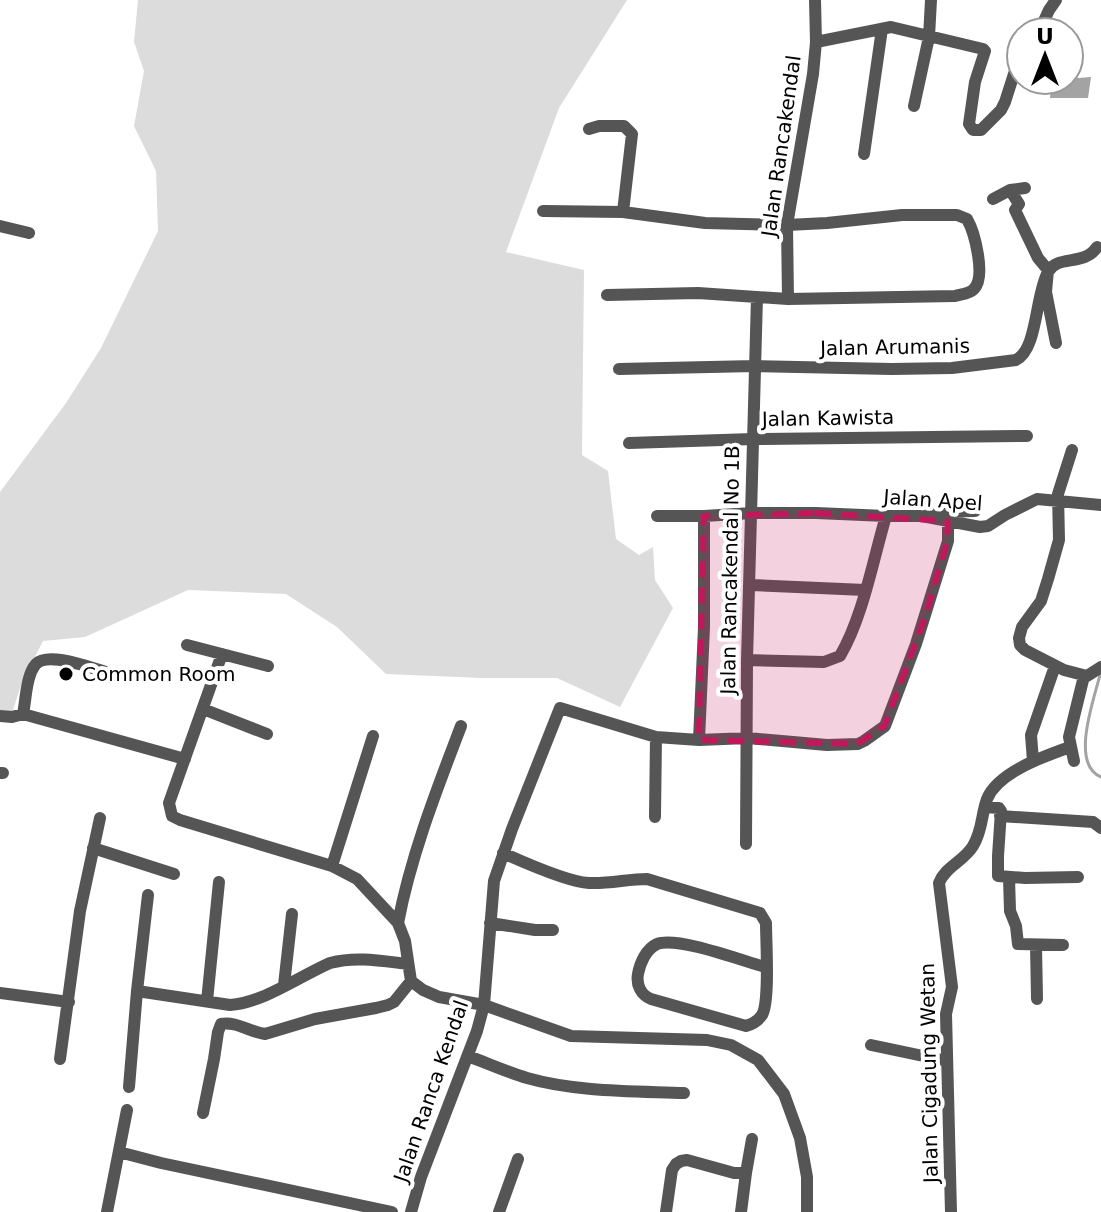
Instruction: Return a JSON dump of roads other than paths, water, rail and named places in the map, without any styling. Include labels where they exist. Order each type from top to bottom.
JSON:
[{"type":"street","name":"Jalan Rancakendal","points":[[788,299],[787,225],[809,101],[816,42],[815,0]]},
{"type":"street","points":[[914,106],[929,37],[931,0]]},
{"type":"street","points":[[816,42],[891,27],[985,51],[975,82],[969,124],[973,130],[981,130],[1001,110],[1007,96]]},
{"type":"street","points":[[864,154],[882,29]]},
{"type":"street","points":[[589,129],[624,126],[632,134],[623,212]]},
{"type":"street","points":[[993,199],[1010,190],[1025,188]]},
{"type":"street","points":[[1010,190],[1019,204],[1015,210],[1034,252],[1048,270],[1046,292],[1056,343]]},
{"type":"street","points":[[543,211],[623,212],[705,223],[787,225],[902,215],[963,216],[973,228],[977,251],[976,287],[970,293],[955,296],[788,299],[698,293],[607,295]]},
{"type":"street","points":[[0,226],[29,233]]},
{"type":"street","points":[[1048,270],[1060,263],[1097,252]]},
{"type":"street","name":"Jalan Arumanis","points":[[619,369],[755,366],[952,368],[1016,360],[1024,357],[1030,344],[1048,270]]},
{"type":"street","name":"Jalan Rancakendal No 1B","points":[[746,844],[747,660],[757,297]]},
{"type":"street","name":"Jalan Kawista","points":[[629,443],[1027,436]]},
{"type":"street","points":[[1072,450],[1058,494],[1059,540],[1041,601],[1022,627],[1019,638],[1025,650],[1055,666],[1085,676]]},
{"type":"street","name":"Jalan Apel","points":[[657,516],[816,513],[922,516],[980,527],[988,526],[1037,499],[1101,505]]},
{"type":"street","points":[[922,516],[928,511],[975,511]]},
{"type":"street","points":[[699,740],[704,627],[704,516]]},
{"type":"street","points":[[747,660],[824,662],[840,656],[865,590],[886,516]]},
{"type":"street","name":"Jalan Ranca Kendal","points":[[411,1212],[484,1005],[494,881],[560,708],[656,737],[858,744],[885,726],[933,593],[948,541],[948,521]]},
{"type":"street","points":[[751,585],[865,590]]},
{"type":"street","points":[[187,645],[268,666]]},
{"type":"street","points":[[222,654],[169,803],[172,816],[332,866],[357,879],[398,923],[405,941],[411,981],[439,997],[484,1005],[571,1036],[707,1040],[731,1045],[758,1060],[784,1094],[800,1138],[807,1177],[807,1212]]},
{"type":"street","points":[[23,714],[30,677],[41,660],[70,662],[106,672]]},
{"type":"street","points":[[1033,761],[1031,735],[1055,666]]},
{"type":"street","points":[[1074,761],[1069,737],[1071,724],[1085,676],[1101,667]]},
{"type":"street","points":[[203,709],[267,734]]},
{"type":"street","points":[[0,716],[17,717],[23,714],[185,759]]},
{"type":"street","points":[[398,923],[412,866],[461,726]]},
{"type":"street","points":[[332,866],[373,736]]},
{"type":"street","points":[[655,817],[656,737]]},
{"type":"street","points":[[1070,747],[1033,761],[1010,775],[994,788],[985,807],[999,808],[998,876],[1078,877]]},
{"type":"street","name":"Jalan Cigadung Wetan","points":[[951,1212],[946,1014],[952,987],[939,883],[942,875],[962,859],[974,844],[981,829],[985,807]]},
{"type":"street","points":[[1000,816],[1093,822],[1101,828]]},
{"type":"street","points":[[60,1059],[80,911],[100,818]]},
{"type":"street","points":[[93,848],[174,874]]},
{"type":"street","points":[[503,853],[579,882],[647,879],[760,913],[766,923],[766,988],[764,1009],[759,1019],[746,1026],[644,996],[638,984],[638,972],[646,952],[657,944],[669,942],[698,947],[765,967]]},
{"type":"street","points":[[1009,878],[1010,911],[1016,926],[1017,942],[1022,945],[1063,945]]},
{"type":"street","points":[[207,1001],[219,882]]},
{"type":"street","points":[[129,1087],[148,895]]},
{"type":"street","points":[[284,985],[292,914]]},
{"type":"street","points":[[490,923],[553,930]]},
{"type":"street","points":[[1036,945],[1037,999]]},
{"type":"street","points":[[137,991],[230,1005],[252,1001],[341,960],[353,958],[408,964]]},
{"type":"street","points":[[203,1113],[221,1024],[231,1023],[265,1034],[315,1019],[394,1002],[411,981]]},
{"type":"street","points":[[0,993],[69,1002]]},
{"type":"street","points":[[871,1045],[947,1061]]},
{"type":"street","points":[[468,1056],[508,1072],[543,1081],[617,1091],[684,1093]]},
{"type":"street","points":[[107,1212],[127,1110]]},
{"type":"street","points":[[741,1212],[752,1139]]},
{"type":"street","points":[[119,1152],[392,1212]]},
{"type":"street","points":[[499,1212],[518,1159]]},
{"type":"street","points":[[666,1212],[672,1170],[681,1161],[746,1173]]},
{"type":"waterway","points":[[1101,671],[1085,745],[1092,770],[1101,777]]},
{"type":"place","name":"Common Room","points":[[66,674]]}]
